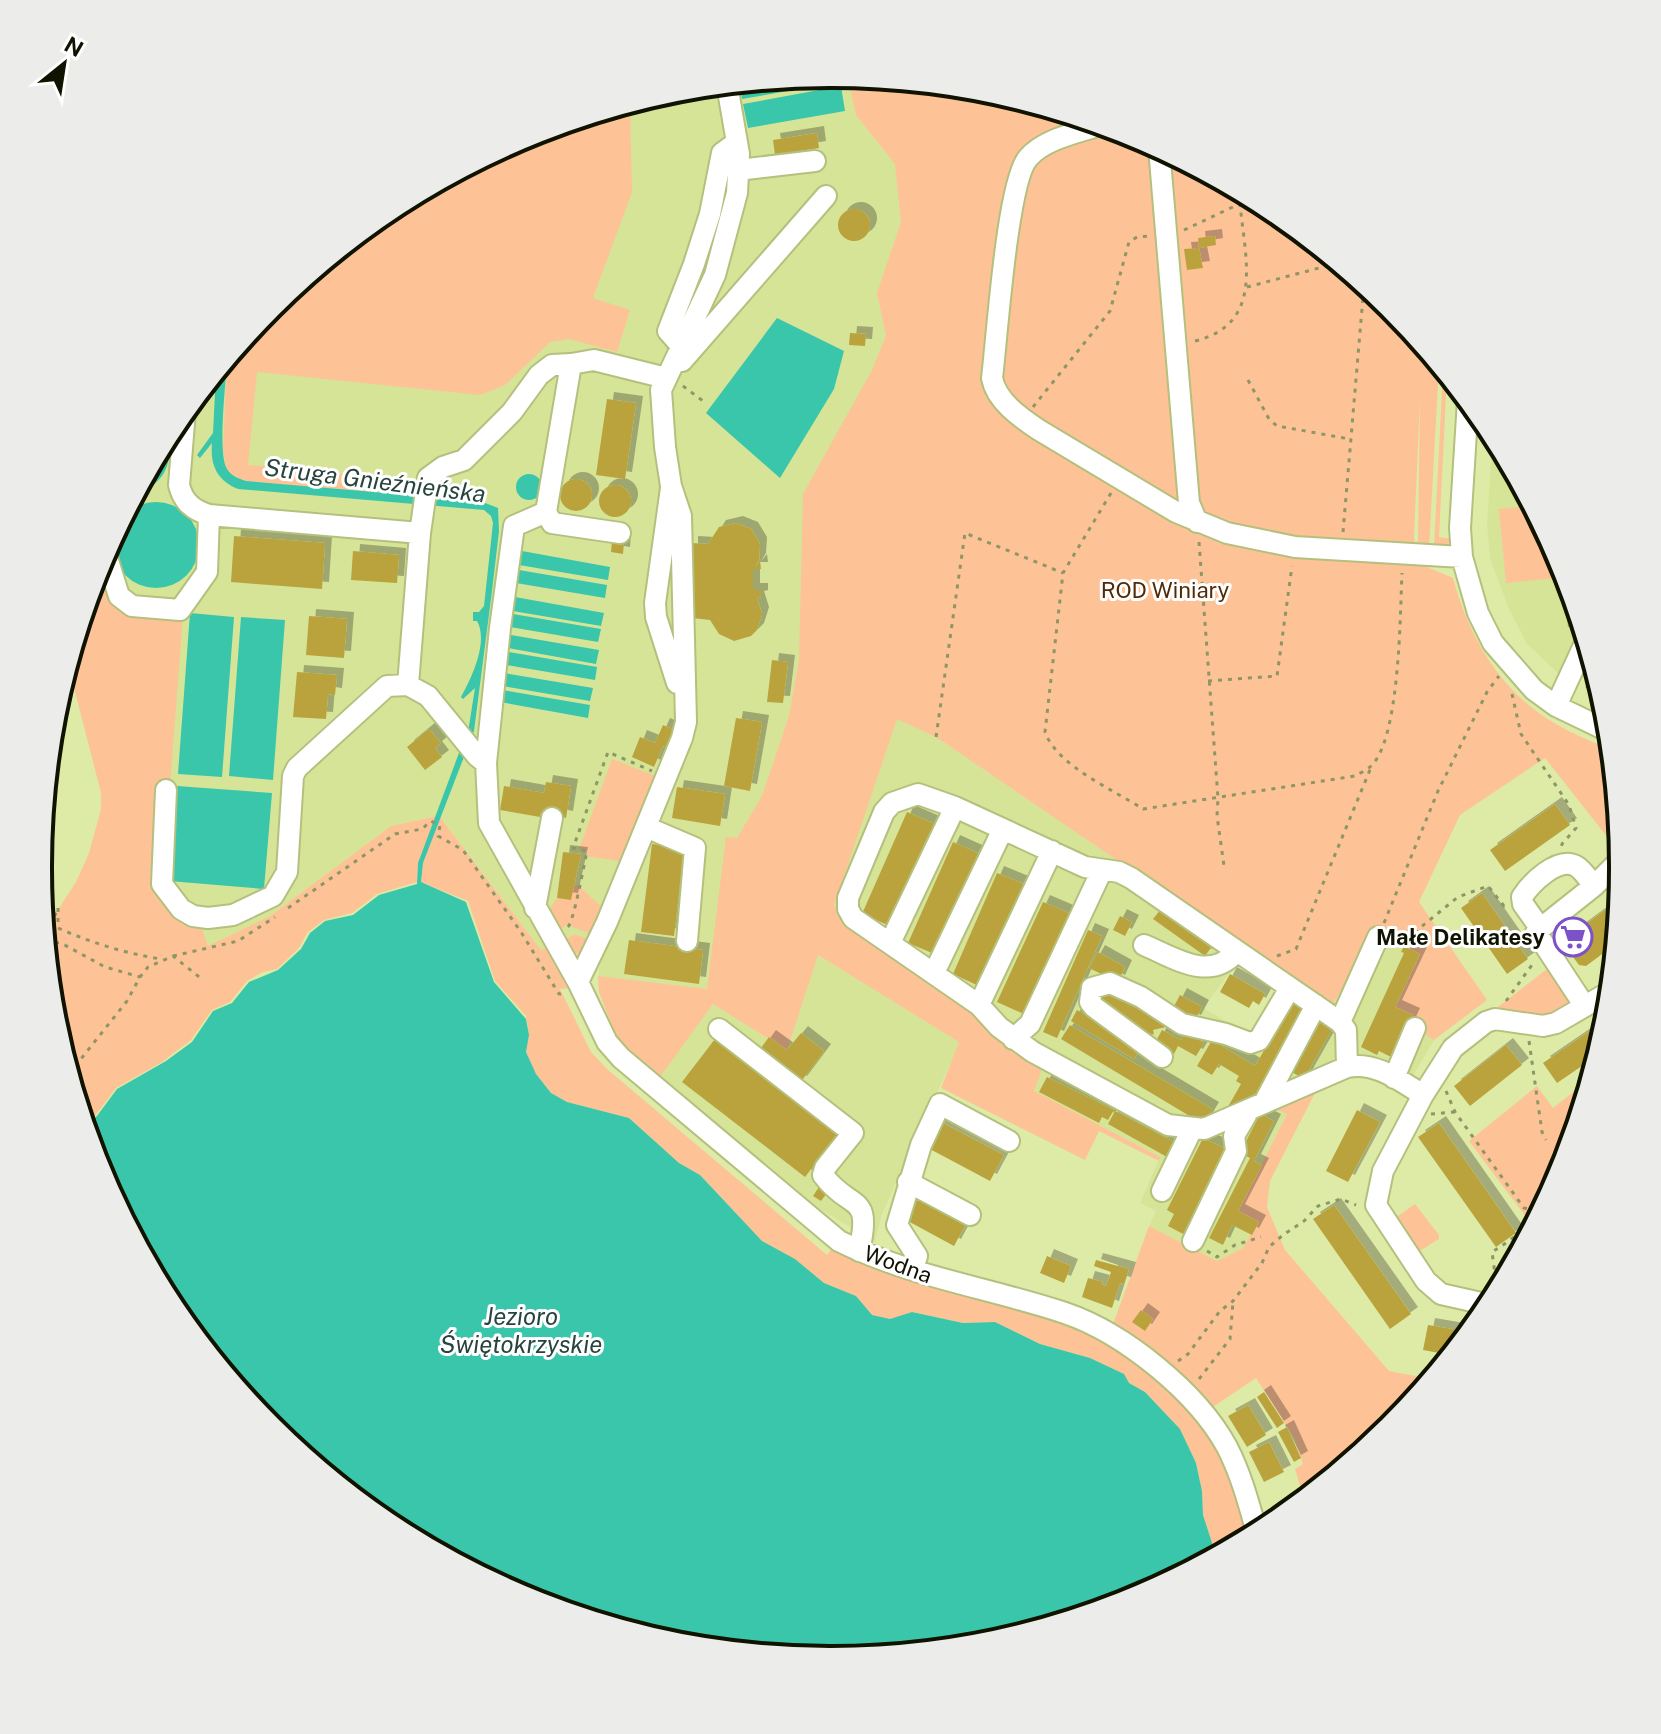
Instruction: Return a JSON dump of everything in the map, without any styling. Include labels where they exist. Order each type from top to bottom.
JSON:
[{"type":"street","points":[[580,988],[686,722],[681,516],[671,486],[661,390],[715,275],[737,193],[737,142],[729,95]]},
{"type":"street","points":[[1084,131],[1054,142],[1028,157],[1013,197],[992,378],[994,389],[1023,419],[1119,479],[1197,522],[1227,533],[1295,547],[1462,557]]},
{"type":"street","points":[[682,347],[668,331],[710,214],[722,153],[737,142]]},
{"type":"street","points":[[738,170],[815,161]]},
{"type":"street","points":[[1160,162],[1189,503],[1197,522]]},
{"type":"street","points":[[666,376],[688,357],[826,196]]},
{"type":"street","points":[[408,685],[428,478],[443,467],[464,460],[512,412],[539,375],[552,365],[594,360],[666,376]]},
{"type":"street","points":[[571,364],[546,512],[552,523],[620,533]]},
{"type":"street","points":[[1467,419],[1460,528],[1462,557],[1478,613],[1510,673],[1534,690],[1561,697],[1595,721]]},
{"type":"street","points":[[183,434],[179,485],[182,496],[189,505],[209,515],[421,527]]},
{"type":"street","name":"Wodna","points":[[546,512],[514,526],[481,759],[489,823],[607,1042],[621,1058],[839,1241],[945,1281],[1068,1314],[1124,1343],[1164,1372],[1186,1394],[1226,1446],[1253,1520]]},
{"type":"street","points":[[111,570],[119,596],[132,606],[180,610],[207,572],[209,515]]},
{"type":"street","points":[[1561,697],[1579,656]]},
{"type":"street","points":[[166,790],[162,884],[181,909],[193,916],[208,918],[233,915],[273,896],[287,872],[293,776],[297,768],[387,686],[408,685],[428,696],[481,759]]},
{"type":"street","points":[[1347,1067],[1346,1030],[1340,1022],[1131,878],[1119,872],[1085,867],[955,807],[918,794],[892,803],[884,812],[848,898],[848,909],[853,918],[979,1005],[1013,1039],[1098,1089],[1168,1125],[1192,1129],[1204,1129],[1347,1067],[1361,1064],[1373,1066],[1429,1098]]},
{"type":"street","points":[[890,943],[955,807]]},
{"type":"street","points":[[538,912],[552,818]]},
{"type":"street","points":[[646,827],[695,848],[687,941]]},
{"type":"street","points":[[934,973],[1003,829]]},
{"type":"street","points":[[979,1005],[1052,851]]},
{"type":"street","points":[[1584,1005],[1523,904],[1522,897],[1529,886],[1560,864],[1572,864],[1579,868],[1594,886]]},
{"type":"street","points":[[1013,1039],[1030,1024],[1102,870]]},
{"type":"street","points":[[1542,937],[1609,871]]},
{"type":"street","points":[[1340,1022],[1378,937]]},
{"type":"street","points":[[1144,945],[1209,968],[1222,964],[1237,951]]},
{"type":"street","points":[[1162,1057],[1094,1007],[1090,1002],[1092,988],[1110,983],[1141,997],[1182,1024],[1250,1043],[1259,1040],[1290,988]]},
{"type":"street","points":[[1477,1302],[1441,1294],[1426,1281],[1376,1205],[1383,1171],[1429,1098],[1453,1048],[1486,1022],[1495,1019],[1543,1026],[1556,1023],[1597,1000]]},
{"type":"street","points":[[1193,1241],[1236,1151],[1234,1136],[1257,1106],[1316,1005]]},
{"type":"street","points":[[1394,1078],[1415,1028]]},
{"type":"street","points":[[719,1029],[853,1133],[825,1168],[823,1175],[860,1208],[865,1219],[859,1251]]},
{"type":"street","points":[[913,1269],[917,1256],[897,1225],[921,1145],[940,1104],[1009,1141]]},
{"type":"street","points":[[1162,1191],[1192,1129]]},
{"type":"street","points":[[908,1182],[970,1215]]},
{"type":"path","points":[[1023,419],[1110,311],[1129,242],[1137,237],[1195,226],[1239,205]]},
{"type":"path","points":[[1176,346],[1208,338],[1223,330],[1236,316],[1247,287],[1240,206]]},
{"type":"path","points":[[1247,287],[1325,266]]},
{"type":"path","points":[[1342,550],[1363,300]]},
{"type":"path","points":[[1248,380],[1269,419],[1277,426],[1351,440]]},
{"type":"path","points":[[687,389],[703,401]]},
{"type":"path","points":[[1119,479],[1063,573],[1045,732],[1050,744],[1065,760],[1143,809],[1355,776],[1372,765]]},
{"type":"path","points":[[1197,522],[1217,816],[1224,866]]},
{"type":"path","points":[[936,737],[965,533],[1063,573]]},
{"type":"path","points":[[1208,681],[1277,676],[1295,547]]},
{"type":"path","points":[[1271,962],[1279,954],[1296,949],[1381,749],[1393,703],[1404,552]]},
{"type":"path","points":[[1378,937],[1438,791],[1487,692],[1510,673],[1521,734],[1569,805],[1576,828],[1562,844],[1560,864]]},
{"type":"path","points":[[1561,697],[1587,687]]},
{"type":"path","points":[[551,937],[570,926],[587,851],[573,848],[608,752],[666,777]]},
{"type":"path","points":[[78,1063],[127,1001],[148,967],[173,956],[238,941],[395,834],[422,829],[431,821],[440,826],[438,836],[463,850],[521,932],[559,994],[580,988]]},
{"type":"path","points":[[1378,937],[1416,931],[1458,897],[1488,886],[1504,906],[1522,897]]},
{"type":"path","points":[[54,916],[58,908],[58,928],[91,943],[164,960]]},
{"type":"path","points":[[538,912],[570,926]]},
{"type":"path","points":[[1495,1019],[1542,937]]},
{"type":"path","points":[[56,943],[105,967],[140,977]]},
{"type":"path","points":[[173,956],[203,980]]},
{"type":"path","points":[[1539,1041],[1529,1039],[1542,1132],[1546,1140]]},
{"type":"path","points":[[1429,1098],[1455,1112]]},
{"type":"path","points":[[1429,1098],[1455,1112],[1524,1208],[1530,1209]]},
{"type":"path","points":[[1164,1372],[1188,1354],[1220,1311],[1233,1301],[1262,1263],[1269,1247],[1304,1221],[1318,1206],[1341,1199],[1356,1205]]},
{"type":"path","points":[[1193,1241],[1217,1257],[1235,1245],[1261,1237]]},
{"type":"path","points":[[1495,1271],[1492,1252],[1515,1237]]},
{"type":"path","points":[[1186,1394],[1230,1339],[1233,1301]]},
{"type":"shaded area","points":[[780,90],[881,90],[953,98],[897,718],[936,737],[1136,873],[1240,959],[1203,1008],[1259,1040],[1272,1016],[1378,937],[1420,954],[1413,1015],[1415,1028],[1434,1040],[1407,1086],[1373,1066],[1266,1103],[1287,1114],[1238,1211],[1259,1222],[1243,1248],[1217,1261],[1149,1226],[1156,1211],[1140,1203],[1160,1157],[1033,1091],[1041,1072],[818,955],[960,1042],[882,1214],[875,1242],[818,1208],[618,1042],[599,992],[599,968],[607,947],[575,934],[541,950],[439,815],[391,826],[270,916],[208,947],[145,927],[103,591],[132,523],[156,478],[183,434],[245,354],[317,282],[357,249],[441,193],[533,148],[580,130],[679,103]]},
{"type":"shaded area","points":[[1492,456],[1529,523],[1550,569],[1568,617],[1585,679],[1579,676],[1564,679],[1527,644],[1509,609],[1490,558],[1487,525]]},
{"type":"green space","name":"ROD Winiary","points":[[851,89],[932,95],[982,103],[1081,130],[1175,169],[1220,193],[1304,249],[1381,317],[1438,381],[1429,548],[1413,561],[1453,578],[1478,642],[1503,679],[1519,696],[1556,724],[1599,744],[1608,838],[1545,758],[1460,815],[1419,902],[1487,1000],[1434,1040],[1415,1028],[1413,1015],[1395,1007],[1420,954],[1378,937],[1331,1006],[936,737],[897,719],[834,906],[975,1008],[1039,1064],[1041,1072],[1034,1091],[1160,1157],[1159,1161],[1099,1131],[1085,1160],[941,1088],[959,1042],[818,955],[787,1050],[713,1004],[660,1077],[618,1042],[599,992],[598,976],[707,989],[726,837],[737,838],[762,796],[789,716],[799,660],[803,494],[872,370],[886,336],[877,293],[901,222],[895,164],[856,115]],"holes":[[[1420,398],[1418,540],[1415,545],[1414,537]]]},
{"type":"green space","points":[[630,115],[632,192],[593,298],[630,310],[617,352],[569,339],[550,342],[505,385],[480,395],[257,372],[248,465],[414,481],[414,495],[246,481],[233,476],[226,468],[223,450],[226,377],[280,317],[357,249],[441,193],[486,169],[580,130]]},
{"type":"green space","points":[[1442,386],[1446,391],[1439,537],[1451,539],[1446,548],[1434,548]]},
{"type":"green space","points":[[1520,507],[1553,578],[1506,583],[1499,509]]},
{"type":"green space","points":[[107,581],[115,601],[183,615],[170,786],[156,888],[201,926],[208,946],[270,916],[391,826],[436,816],[418,863],[417,882],[377,894],[352,913],[324,920],[307,933],[299,948],[277,969],[263,972],[247,981],[230,1002],[212,1010],[191,1040],[162,1062],[116,1088],[93,1117],[67,1019],[54,916],[76,882],[89,853],[101,809],[101,793],[74,687]]},
{"type":"green space","points":[[612,759],[658,777],[625,862],[586,856],[587,851],[579,849]]},
{"type":"green space","points":[[440,817],[541,950],[550,946],[572,988],[560,989],[591,1052],[607,1069],[827,1255],[833,1246],[1068,1322],[1121,1349],[1166,1382],[1220,1449],[1246,1525],[1213,1545],[1203,1515],[1196,1463],[1180,1429],[1123,1374],[1090,1358],[1040,1344],[995,1322],[963,1323],[912,1312],[890,1320],[871,1315],[856,1296],[824,1283],[795,1259],[762,1241],[700,1175],[679,1163],[629,1118],[567,1102],[551,1093],[536,1074],[526,1052],[529,1035],[526,1016],[495,981],[468,901],[421,882],[423,863]]},
{"type":"green space","points":[[573,885],[578,885],[605,910],[595,935],[567,925],[555,932],[548,921],[557,898],[571,900]]},
{"type":"green space","points":[[575,934],[593,941],[582,953],[574,954],[560,942]]},
{"type":"green space","points":[[1547,969],[1571,1001],[1546,1016],[1494,1010]]},
{"type":"green space","points":[[1537,1086],[1553,1108],[1576,1090],[1550,1165],[1526,1217],[1469,1141]]},
{"type":"green space","points":[[1317,1089],[1270,1181],[1267,1207],[1285,1250],[1389,1371],[1419,1377],[1344,1452],[1301,1487],[1295,1469],[1303,1464],[1294,1438],[1256,1378],[1210,1409],[1190,1384],[1166,1362],[1112,1327],[1149,1226],[1217,1261],[1243,1248],[1258,1222],[1238,1211],[1287,1114],[1264,1103]]},
{"type":"green space","points":[[1415,1204],[1439,1235],[1439,1239],[1418,1252],[1395,1218]]},
{"type":"water","points":[[841,88],[845,111],[748,128],[743,104]]},
{"type":"water","points":[[798,89],[742,99],[741,94]]},
{"type":"water","points":[[777,318],[844,351],[834,389],[780,478],[706,413]]},
{"type":"water","name":"Jezioro Świętokrzyskie","points":[[226,378],[224,458],[226,467],[234,476],[246,481],[480,501],[498,508],[499,531],[474,731],[423,863],[421,882],[466,902],[494,982],[526,1019],[529,1035],[526,1052],[536,1074],[551,1093],[567,1102],[629,1118],[679,1163],[700,1175],[762,1241],[795,1259],[824,1283],[856,1296],[872,1315],[890,1319],[912,1312],[963,1323],[995,1322],[1040,1344],[1090,1358],[1124,1374],[1129,1383],[1145,1392],[1180,1429],[1196,1463],[1203,1515],[1213,1545],[1175,1565],[1081,1604],[982,1631],[932,1639],[830,1646],[729,1639],[679,1631],[580,1604],[486,1565],[441,1541],[357,1485],[317,1452],[245,1380],[183,1300],[156,1256],[111,1165],[94,1119],[117,1089],[192,1042],[213,1011],[232,1003],[249,982],[278,970],[301,949],[310,933],[325,921],[353,915],[379,895],[417,884],[418,863],[469,726],[475,688],[463,699],[461,697],[480,650],[480,630],[477,621],[473,621],[473,612],[479,612],[484,606],[493,523],[484,510],[238,489],[216,471],[212,443],[200,458],[197,455],[213,433],[215,390]]},
{"type":"water","points":[[169,458],[165,471],[152,485]]},
{"type":"water","points":[[529,474],[538,478],[542,487],[538,496],[529,500],[520,496],[516,487],[520,478]]},
{"type":"water","points":[[148,503],[164,503],[180,510],[191,521],[198,537],[198,553],[191,569],[180,580],[164,587],[148,587],[132,580],[116,558],[141,506]]},
{"type":"water","points":[[522,551],[610,567],[608,580],[519,565]]},
{"type":"water","points":[[519,570],[607,585],[605,598],[516,583]]},
{"type":"water","points":[[515,597],[604,613],[601,626],[513,611]]},
{"type":"water","points":[[190,613],[234,617],[222,777],[178,774]]},
{"type":"water","points":[[513,614],[601,629],[598,642],[510,627]]},
{"type":"water","points":[[241,617],[285,620],[273,780],[229,776]]},
{"type":"water","points":[[511,635],[599,650],[596,664],[508,648]]},
{"type":"water","points":[[509,652],[597,667],[595,680],[506,665]]},
{"type":"water","points":[[504,673],[593,688],[590,701],[502,686]]},
{"type":"water","points":[[502,690],[590,705],[588,718],[500,702]]},
{"type":"water","points":[[177,786],[272,793],[264,889],[169,881]]},
{"type":"building","points":[[817,133],[819,148],[775,155],[773,140]]},
{"type":"building","points":[[854,209],[866,213],[870,225],[866,237],[854,241],[842,237],[838,225],[842,213]]},
{"type":"building","points":[[1215,236],[1216,245],[1199,248],[1198,238]]},
{"type":"building","points":[[1199,248],[1203,268],[1187,270],[1184,249]]},
{"type":"building","points":[[850,333],[866,334],[865,346],[849,345]]},
{"type":"building","points":[[607,399],[636,403],[625,479],[596,475]]},
{"type":"building","points":[[576,479],[587,484],[592,495],[587,506],[576,511],[565,506],[560,495],[565,484]]},
{"type":"building","points":[[615,485],[626,490],[631,501],[626,512],[615,517],[604,512],[599,501],[604,490]]},
{"type":"building","points":[[736,523],[751,529],[760,544],[759,560],[754,568],[760,561],[761,569],[753,569],[753,590],[761,590],[761,597],[757,598],[762,614],[757,630],[751,636],[734,641],[719,634],[710,620],[692,618],[691,543],[708,544],[719,527]]},
{"type":"building","points":[[234,536],[325,543],[322,589],[231,582]]},
{"type":"building","points":[[612,541],[624,542],[623,554],[611,552]]},
{"type":"building","points":[[353,551],[399,555],[397,583],[351,580]]},
{"type":"building","points":[[309,616],[347,619],[344,658],[306,655]]},
{"type":"building","points":[[772,660],[788,662],[783,703],[767,702]]},
{"type":"building","points":[[297,672],[337,675],[335,695],[328,694],[326,719],[293,717]]},
{"type":"building","points":[[736,718],[762,722],[750,791],[724,786]]},
{"type":"building","points":[[663,725],[677,731],[670,749],[663,746],[654,767],[632,757],[640,737],[655,743]]},
{"type":"building","points":[[429,729],[441,743],[435,748],[442,757],[425,770],[407,747]]},
{"type":"building","points":[[546,782],[571,786],[566,818],[500,810],[504,786],[544,793]]},
{"type":"building","points":[[677,787],[725,794],[720,826],[672,818]]},
{"type":"building","points":[[1555,804],[1570,825],[1505,871],[1490,850]]},
{"type":"building","points":[[907,812],[935,824],[890,926],[862,914]]},
{"type":"building","points":[[953,842],[982,855],[937,955],[908,943]]},
{"type":"building","points":[[652,844],[684,848],[674,936],[641,932]]},
{"type":"building","points":[[563,852],[581,854],[571,900],[557,898]]},
{"type":"building","points":[[997,873],[1024,884],[979,986],[953,974]]},
{"type":"building","points":[[1482,893],[1528,959],[1507,974],[1461,908]]},
{"type":"building","points":[[1043,902],[1071,914],[1026,1015],[997,1002]]},
{"type":"building","points":[[1607,908],[1604,953],[1586,966],[1579,965],[1562,942]]},
{"type":"building","points":[[1161,909],[1213,945],[1205,956],[1153,919]]},
{"type":"building","points":[[1120,916],[1132,922],[1125,936],[1113,930]]},
{"type":"building","points":[[1088,930],[1102,936],[1057,1038],[1043,1032]]},
{"type":"building","points":[[629,940],[703,950],[699,984],[624,974]]},
{"type":"building","points":[[1404,946],[1420,954],[1395,1007],[1413,1015],[1393,1058],[1361,1047],[1404,953],[1401,952]]},
{"type":"building","points":[[1098,952],[1125,967],[1118,982],[1089,968]]},
{"type":"building","points":[[1230,974],[1265,994],[1259,1005],[1253,1001],[1249,1008],[1220,992]]},
{"type":"building","points":[[1114,988],[1115,997],[1124,995],[1125,1002],[1134,1000],[1136,1008],[1144,1006],[1146,1014],[1154,1013],[1155,1020],[1164,1018],[1166,1027],[1145,1036],[1143,1029],[1135,1031],[1134,1022],[1126,1024],[1124,1016],[1117,1017],[1115,1010],[1106,1011],[1097,1004],[1095,993]]},
{"type":"building","points":[[1180,995],[1202,1007],[1194,1022],[1172,1010]]},
{"type":"building","points":[[1292,1002],[1306,1010],[1257,1094],[1239,1110],[1229,1105],[1241,1084],[1236,1081],[1239,1076],[1219,1064],[1212,1075],[1197,1066],[1212,1040],[1255,1066]]},
{"type":"building","points":[[1077,1010],[1141,1048],[1134,1059],[1071,1021]]},
{"type":"building","points":[[1320,1019],[1334,1026],[1304,1079],[1290,1071]]},
{"type":"building","points":[[1070,1025],[1212,1109],[1203,1124],[1061,1039]]},
{"type":"building","points":[[1162,1030],[1181,1040],[1185,1032],[1204,1043],[1196,1056],[1178,1046],[1174,1054],[1155,1043]]},
{"type":"building","points":[[1591,1030],[1583,1066],[1557,1083],[1543,1063]]},
{"type":"building","points":[[801,1033],[824,1051],[800,1083],[758,1052],[769,1037],[787,1050]]},
{"type":"building","points":[[715,1039],[838,1134],[805,1177],[682,1082]]},
{"type":"building","points":[[1506,1045],[1522,1065],[1470,1106],[1454,1086]]},
{"type":"building","points":[[1047,1077],[1114,1110],[1108,1120],[1102,1117],[1099,1123],[1039,1092]]},
{"type":"building","points":[[1357,1110],[1380,1122],[1348,1182],[1326,1171]]},
{"type":"building","points":[[1115,1111],[1174,1142],[1167,1157],[1108,1124]]},
{"type":"building","points":[[1260,1114],[1274,1121],[1254,1161],[1262,1165],[1238,1211],[1259,1222],[1252,1235],[1232,1225],[1223,1245],[1209,1238],[1250,1158],[1240,1153]]},
{"type":"building","points":[[941,1122],[1004,1155],[990,1181],[928,1148]]},
{"type":"building","points":[[1439,1123],[1516,1233],[1496,1247],[1418,1137]]},
{"type":"building","points":[[1203,1138],[1230,1151],[1187,1236],[1168,1226],[1174,1214],[1167,1210]]},
{"type":"building","points":[[819,1187],[827,1193],[821,1201],[813,1196]]},
{"type":"building","points":[[919,1196],[967,1222],[954,1246],[906,1220]]},
{"type":"building","points":[[1334,1205],[1411,1314],[1390,1329],[1313,1219]]},
{"type":"building","points":[[1047,1256],[1071,1266],[1064,1283],[1040,1273]]},
{"type":"building","points":[[1096,1260],[1129,1269],[1124,1284],[1120,1283],[1112,1308],[1082,1297],[1088,1278],[1103,1282],[1106,1286],[1111,1272],[1094,1266]]},
{"type":"building","points":[[1141,1310],[1153,1319],[1145,1331],[1132,1322]]},
{"type":"building","points":[[1428,1325],[1456,1330],[1438,1353],[1423,1350]]},
{"type":"building","points":[[1264,1392],[1284,1423],[1277,1428],[1257,1397]]},
{"type":"building","points":[[1248,1405],[1266,1435],[1247,1447],[1228,1416]]},
{"type":"building","points":[[1287,1427],[1301,1458],[1294,1462],[1278,1432]]},
{"type":"building","points":[[1269,1442],[1284,1472],[1264,1482],[1249,1452]]},
{"type":"place","name":"Małe Delikatesy","points":[[1573,937]]},
{"type":"water label","name":"Struga Gnieźnieńska","points":[[375,480]]}]
